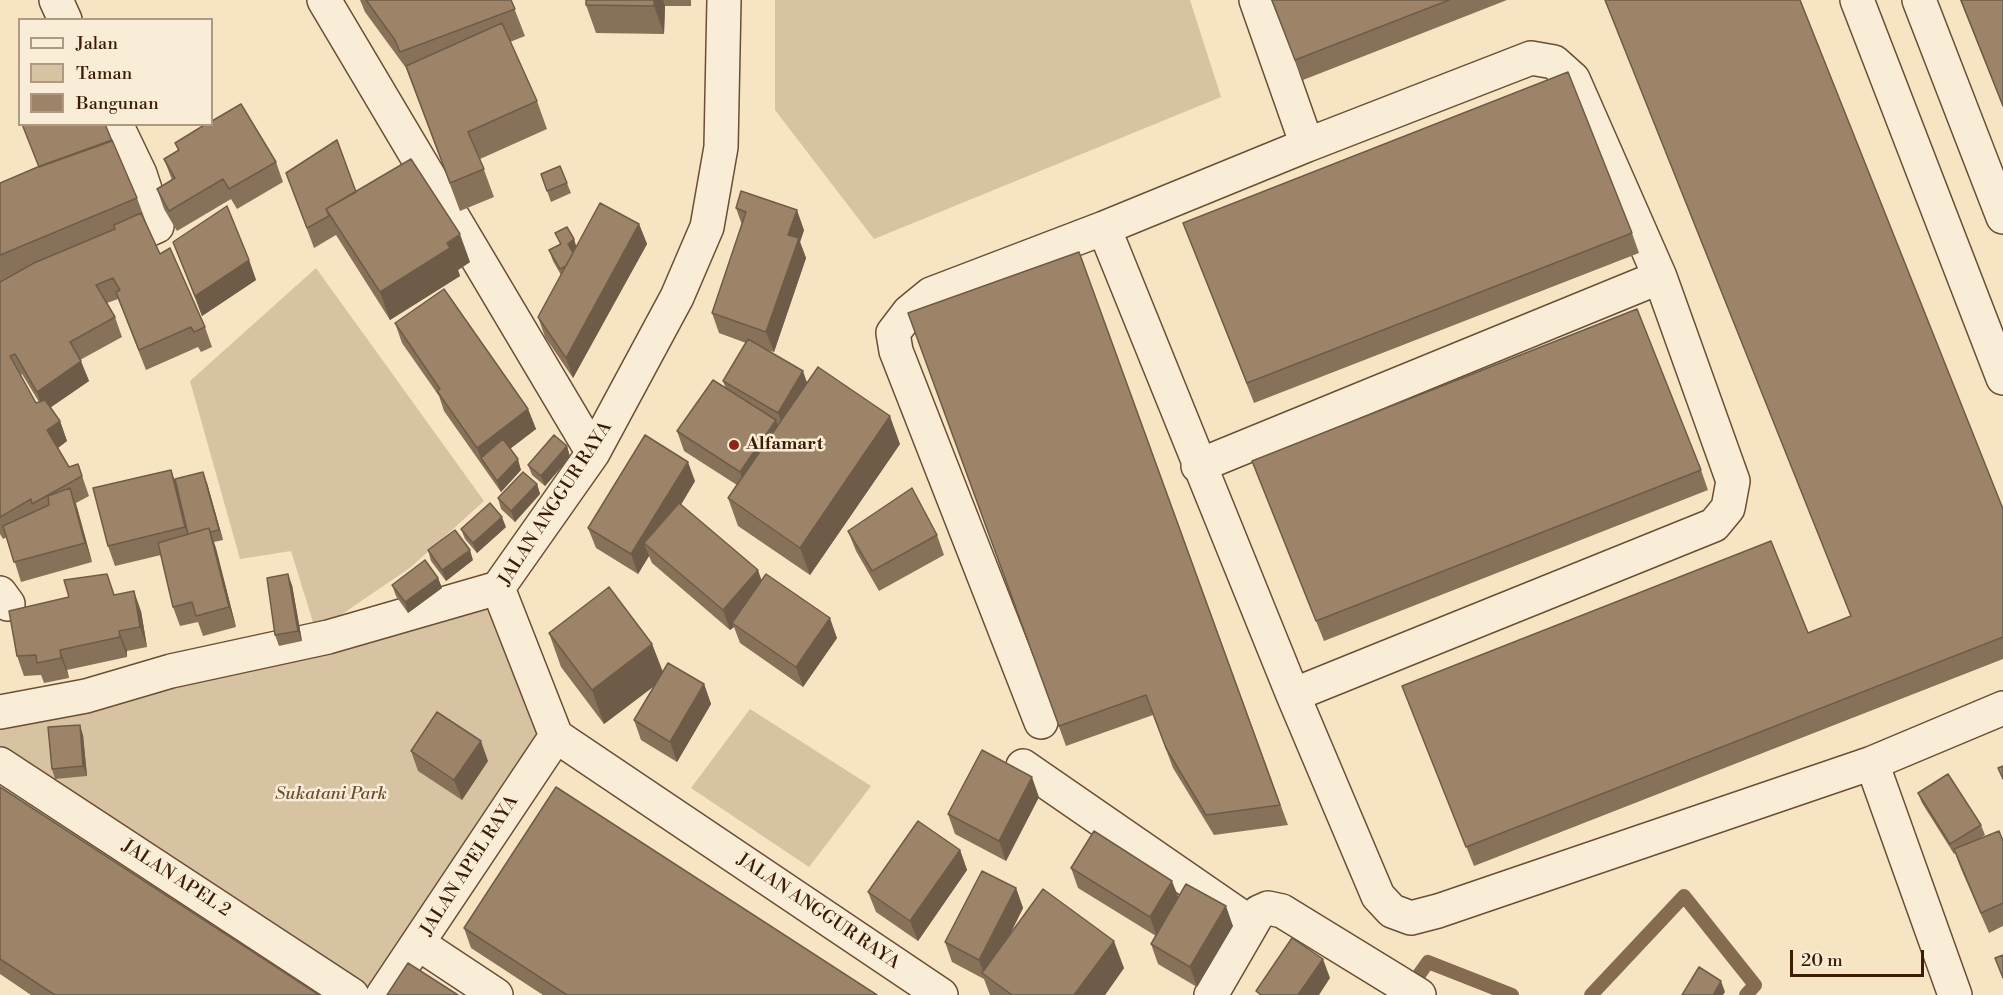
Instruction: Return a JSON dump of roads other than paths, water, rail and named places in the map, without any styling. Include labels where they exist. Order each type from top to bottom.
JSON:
[{"type":"street","points":[[56,0],[64,18]]},
{"type":"street","points":[[324,0],[593,453]]},
{"type":"street","name":"JALAN ANGGUR RAYA","points":[[724,0],[722,147],[707,227],[677,297],[593,453],[498,588],[556,736],[941,995]]},
{"type":"street","points":[[1256,0],[1307,146]]},
{"type":"street","points":[[1857,0],[2003,378]]},
{"type":"street","points":[[1919,0],[2003,217]]},
{"type":"street","points":[[1041,722],[896,351],[893,333],[909,312],[931,294],[1532,58],[1554,62],[1573,79],[1660,277],[1732,481],[1728,508],[1714,525],[1293,695]]},
{"type":"street","points":[[80,262],[157,226],[140,174],[117,126]]},
{"type":"street","points":[[1104,228],[1198,466],[1293,695],[1378,896],[1392,911],[1411,918],[1438,911],[1872,763],[2003,708]]},
{"type":"street","points":[[1198,466],[1660,277]]},
{"type":"street","points":[[0,712],[86,696],[171,671],[328,637],[498,588]]},
{"type":"street","name":"JALAN APEL RAYA","points":[[383,995],[556,736]]},
{"type":"street","points":[[1872,763],[1956,995]]},
{"type":"street","name":"JALAN APEL 2","points":[[0,764],[352,995]]},
{"type":"street","points":[[1023,766],[1252,924]]},
{"type":"street","points":[[1211,995],[1259,912],[1268,908],[1282,911],[1419,995]]},
{"type":"street","points":[[419,944],[496,995]]},
{"type":"waterway","points":[[1591,995],[1684,896],[1755,985],[1746,995]]},
{"type":"waterway","points":[[1409,989],[1428,962],[1512,995]]},
{"type":"place","name":"Alfamart","points":[[734,445]]},
{"type":"park label","name":"Sukatani Park","points":[[331,795]]}]
